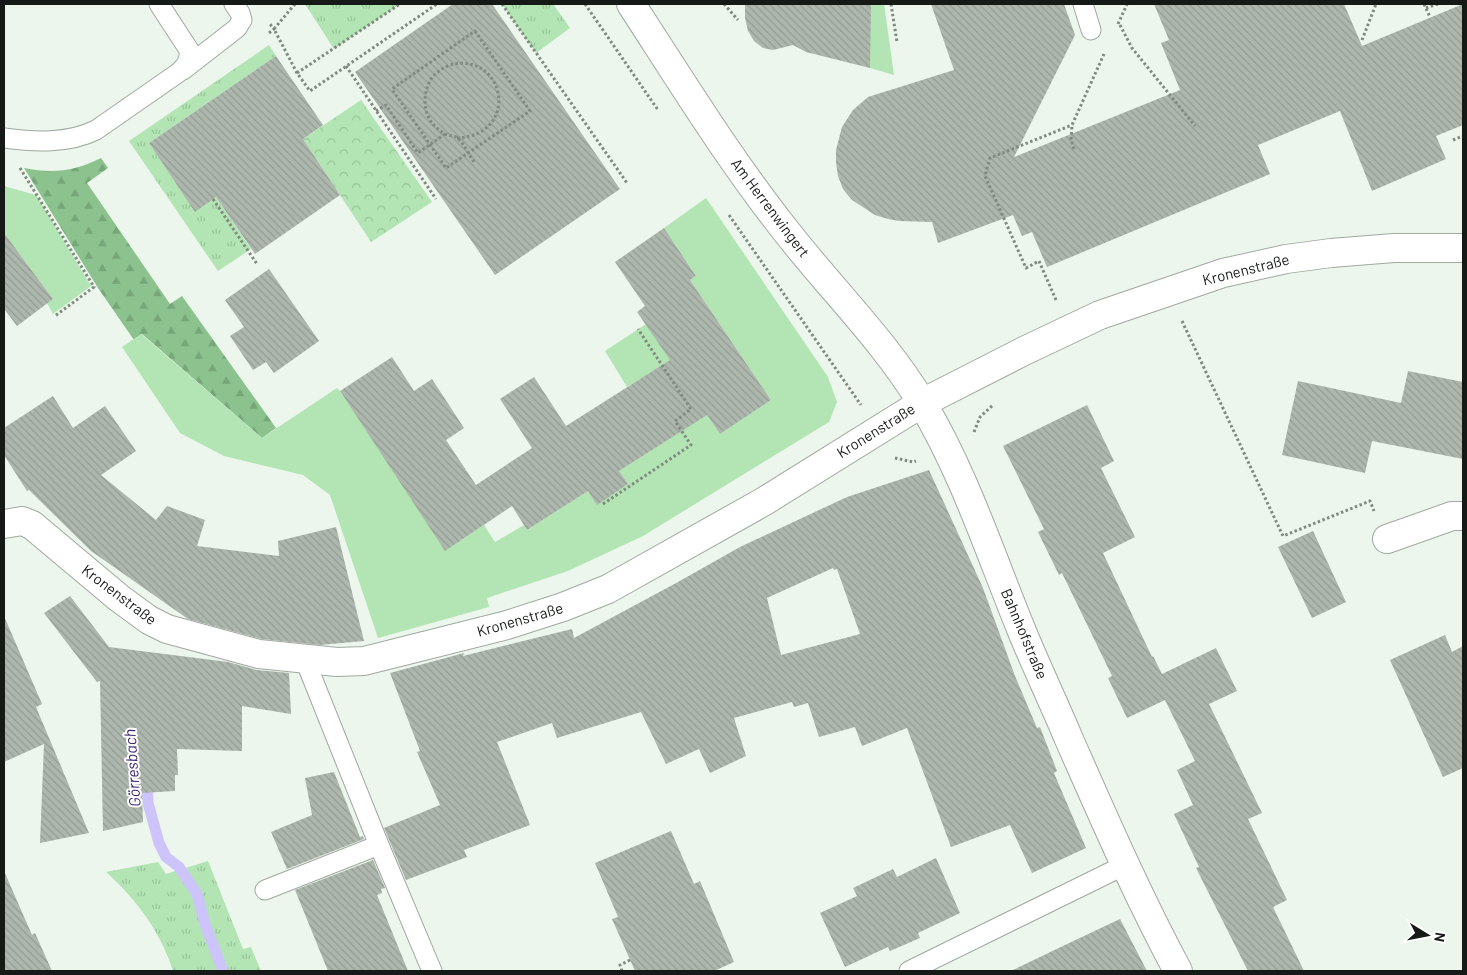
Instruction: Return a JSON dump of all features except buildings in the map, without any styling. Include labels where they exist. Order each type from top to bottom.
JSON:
[{"type":"street","name":"Am Herrenwingert","points":[[631,4],[737,167],[808,259],[866,326],[905,377],[922,403]]},
{"type":"street","name":"Kronenstraße","points":[[4,524],[22,522],[32,524],[119,598],[149,620],[167,629],[259,654],[306,660],[364,661],[507,625],[586,599],[763,502],[922,403],[1100,315],[1224,273],[1286,258],[1394,248],[1463,248]]},
{"type":"street","name":"Bahnhofstraße","points":[[922,403],[954,465],[1022,633],[1125,865],[1178,971]]},
{"type":"street","points":[[1386,539],[1452,516],[1463,516]]},
{"type":"lane","points":[[159,4],[189,50],[190,57],[186,66],[178,73]]},
{"type":"lane","points":[[4,138],[65,140],[87,135],[96,130],[178,73],[237,28],[242,20],[234,4]]},
{"type":"lane","points":[[1083,4],[1091,30]]},
{"type":"lane","points":[[306,660],[432,971]]},
{"type":"lane","points":[[265,890],[379,844]]},
{"type":"lane","points":[[909,971],[1125,865]]},
{"type":"path","points":[[295,4],[274,29],[297,73],[310,91],[437,4]]},
{"type":"path","points":[[297,73],[400,4]]},
{"type":"path","points":[[502,4],[627,183]]},
{"type":"path","points":[[724,4],[738,20]]},
{"type":"path","points":[[891,4],[897,42]]},
{"type":"path","points":[[1115,30],[1127,4]]},
{"type":"path","points":[[1362,40],[1376,4]]},
{"type":"path","points":[[1424,4],[1430,17]]},
{"type":"path","points":[[1426,8],[1438,4]]},
{"type":"path","points":[[1119,22],[1132,48],[1195,126]]},
{"type":"path","points":[[476,31],[530,110],[446,168],[430,144],[392,88],[476,31]]},
{"type":"path","points":[[1074,149],[1071,140],[1072,125],[1107,48]]},
{"type":"path","points":[[462,63],[474,65],[484,70],[498,90],[499,102],[496,114],[490,125],[481,133],[470,137],[457,138],[445,134],[435,126],[428,116],[425,104],[430,80],[439,71],[450,65],[462,63]]},
{"type":"path","points":[[346,66],[436,199]]},
{"type":"path","points":[[376,112],[386,105],[418,153],[445,134]]},
{"type":"path","points":[[1056,300],[1039,261],[1026,268],[985,176],[990,158],[1072,125]]},
{"type":"path","points":[[1453,140],[1463,136]]},
{"type":"path","points":[[457,138],[474,162]]},
{"type":"path","points":[[17,163],[94,286],[55,316]]},
{"type":"path","points":[[213,199],[257,264]]},
{"type":"path","points":[[1168,291],[1283,536],[1370,501],[1386,539]]},
{"type":"path","points":[[603,504],[691,445],[675,421],[691,409],[638,329]]},
{"type":"path","points":[[972,436],[980,417],[995,402]]},
{"type":"path","points":[[890,451],[894,458],[912,462],[922,458]]},
{"type":"path","points":[[622,971],[620,965],[630,960]]},
{"type":"green space","points":[[305,4],[400,4],[334,49]]},
{"type":"green space","points":[[502,4],[553,4],[570,28],[536,53]]},
{"type":"green space","points":[[884,4],[894,75],[870,68],[853,5]]},
{"type":"green space","points":[[269,45],[276,56],[149,143],[195,211],[216,197],[251,249],[218,271],[129,141]]},
{"type":"green space","points":[[361,100],[432,202],[371,242],[303,139]]},
{"type":"green space","points":[[101,158],[108,168],[87,183],[170,304],[182,296],[276,428],[262,438],[142,334],[134,340],[98,288],[24,168],[45,171],[64,170],[82,166]]},
{"type":"green space","points":[[4,186],[36,195],[91,286],[53,314],[47,303],[53,299],[16,249],[4,258]]},
{"type":"green space","points":[[706,198],[828,377],[837,402],[829,422],[643,536],[568,571],[487,598],[489,607],[378,638],[330,495],[303,475],[224,456],[180,433],[122,347],[141,334],[262,438],[337,388],[446,550],[484,525],[495,542],[524,525],[527,530],[588,491],[597,504],[628,484],[619,471],[678,433],[642,378],[627,387],[605,351],[646,324],[720,434],[771,400],[690,280],[696,276],[664,228]]},
{"type":"green space","points":[[208,861],[243,949],[251,947],[261,971],[173,971],[162,943],[146,917],[127,893],[106,872],[158,862],[166,874]]},
{"type":"waterway","name":"Görresbach","points":[[147,778],[148,803],[159,843],[166,857],[179,867],[197,894],[205,924],[223,971]]}]
